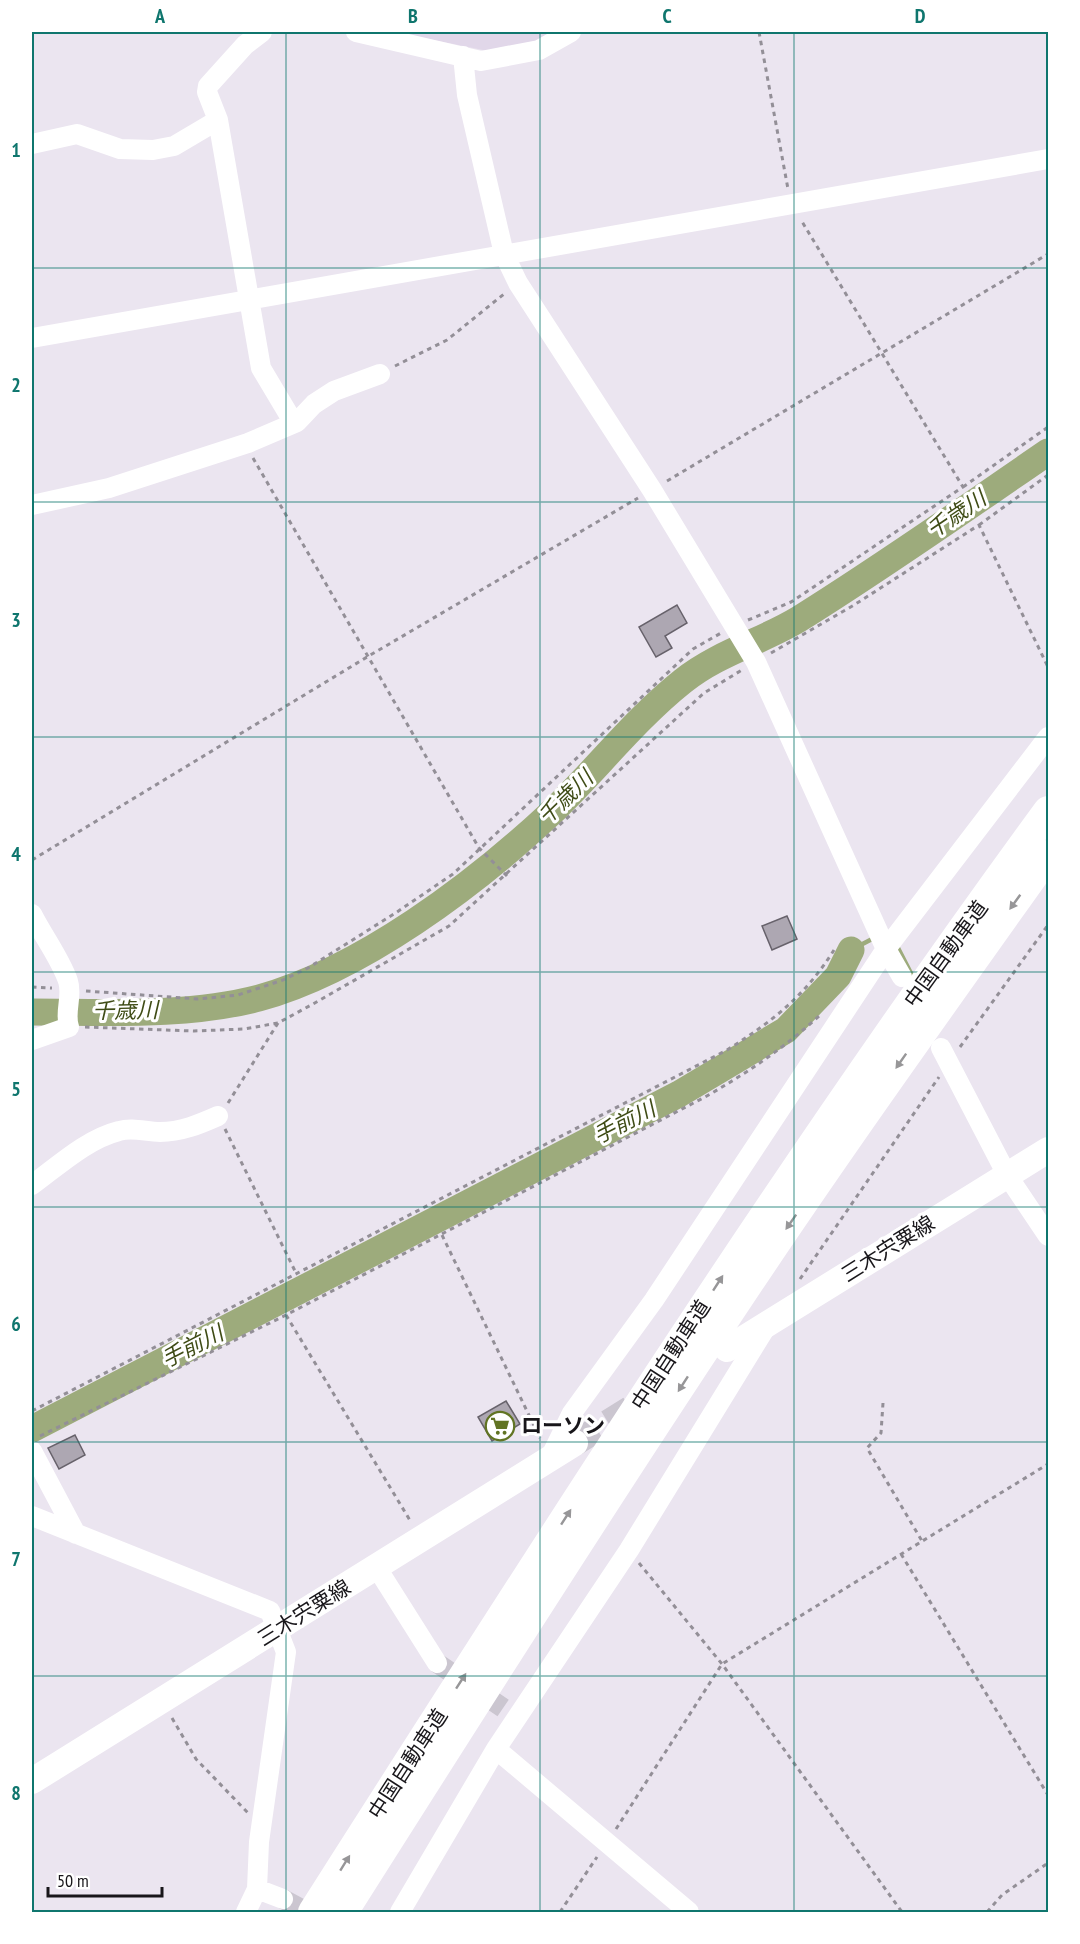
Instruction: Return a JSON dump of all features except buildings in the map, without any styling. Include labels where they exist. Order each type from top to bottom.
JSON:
[{"type":"highway","name":"中国自動車道","points":[[314,1912],[728,1268],[874,1055],[1048,811]]},
{"type":"highway","name":"中国自動車道","points":[[343,1912],[577,1545],[749,1282],[1048,855]]},
{"type":"main road","name":"三木宍粟線","points":[[727,1349],[1048,1150]]},
{"type":"main road","name":"三木宍粟線","points":[[32,1781],[278,1630],[575,1443]]},
{"type":"street","points":[[262,32],[245,45],[208,86],[207,92],[218,120],[261,368],[289,415],[297,422]]},
{"type":"street","points":[[356,32],[481,61],[539,50],[571,32]]},
{"type":"street","points":[[463,56],[467,95],[504,254],[518,283],[652,490],[737,628],[754,659],[886,950],[902,977]]},
{"type":"street","points":[[32,144],[77,134],[120,149],[153,150],[174,146],[218,120]]},
{"type":"street","points":[[32,338],[1048,159]]},
{"type":"street","points":[[32,505],[109,488],[248,443],[297,422],[314,404],[334,391],[381,374]]},
{"type":"street","points":[[550,1458],[572,1413],[660,1290],[886,950],[1048,737]]},
{"type":"street","points":[[32,914],[68,981],[69,992],[68,1024],[32,1040]]},
{"type":"street","points":[[945,1055],[1007,1175],[1048,1236]]},
{"type":"street","points":[[32,1185],[70,1156],[116,1132],[132,1129],[161,1132],[183,1129],[218,1116]]},
{"type":"street","points":[[400,1912],[496,1749],[511,1714],[629,1550],[768,1323]]},
{"type":"street","points":[[32,1451],[76,1534]]},
{"type":"street","points":[[32,1516],[270,1611],[286,1652],[262,1821],[257,1889],[246,1912]]},
{"type":"street","points":[[377,1568],[437,1663]]},
{"type":"street","points":[[496,1749],[689,1912]]},
{"type":"street","points":[[257,1889],[283,1899]]},
{"type":"path","points":[[759,32],[791,204],[880,354],[963,487]]},
{"type":"path","points":[[32,860],[367,657],[1048,254]]},
{"type":"path","points":[[381,374],[447,340],[518,283]]},
{"type":"path","points":[[32,987],[69,992],[198,999],[238,995],[283,980],[308,968],[453,874],[693,649],[791,602],[1048,427]]},
{"type":"path","points":[[248,443],[253,459],[479,848],[507,876]]},
{"type":"path","points":[[68,1024],[194,1031],[244,1029],[278,1023],[373,972],[449,926],[507,876],[704,693],[754,659],[854,605],[979,525],[1048,475]]},
{"type":"path","points":[[979,525],[1048,667]]},
{"type":"path","points":[[798,1283],[945,1055],[1048,924]]},
{"type":"path","points":[[32,1411],[727,1050],[765,1026],[799,998],[818,975],[834,950]]},
{"type":"path","points":[[32,1441],[286,1315],[749,1072],[789,1043],[822,1014]]},
{"type":"path","points":[[278,1023],[218,1116],[296,1273]]},
{"type":"path","points":[[442,1234],[550,1458]]},
{"type":"path","points":[[286,1315],[422,1538]]},
{"type":"path","points":[[883,1403],[881,1432],[867,1448],[922,1541]]},
{"type":"path","points":[[560,1912],[722,1664],[1048,1464]]},
{"type":"path","points":[[629,1550],[722,1664],[902,1912]]},
{"type":"path","points":[[901,1554],[1048,1795]]},
{"type":"path","points":[[163,1700],[196,1759],[242,1809],[262,1821]]},
{"type":"path","points":[[987,1912],[1002,1895],[1048,1863]]},
{"type":"shaded area","points":[[394,32],[556,32],[532,45],[488,51]]},
{"type":"waterway","name":"千歳川","points":[[32,1012],[175,1011],[231,1004],[259,998],[298,985],[376,946],[452,896],[521,840],[568,797],[648,712],[696,671],[799,619],[894,558],[1048,452]]},
{"type":"waterway","name":"手前川","points":[[851,950],[874,938]]},
{"type":"waterway","name":"手前川","points":[[897,946],[915,981]]},
{"type":"waterway","name":"手前川","points":[[32,1429],[679,1094],[786,1030],[838,976],[851,950]]},
{"type":"tunnel","points":[[575,1443],[641,1402]]},
{"type":"tunnel","points":[[437,1663],[506,1710]]},
{"type":"tunnel","points":[[283,1899],[307,1912]]},
{"type":"place","name":"ローソン","points":[[500,1426]]}]
